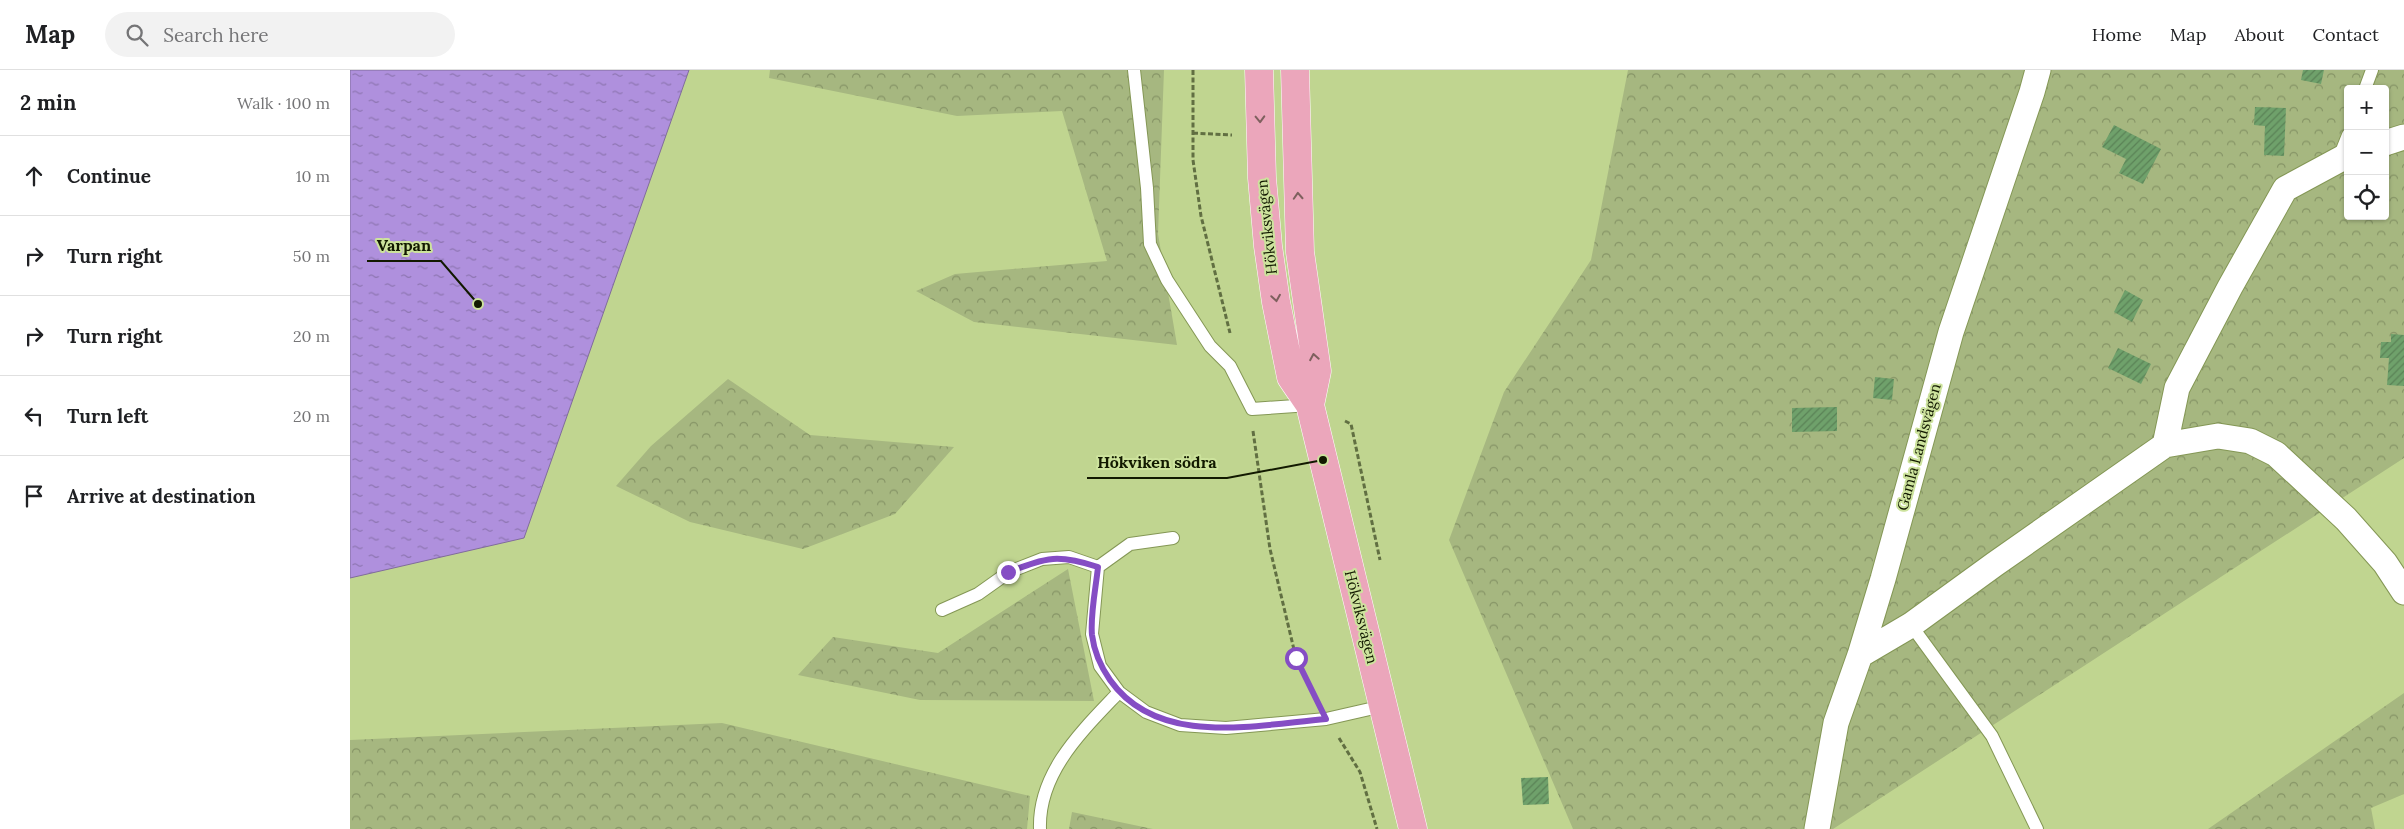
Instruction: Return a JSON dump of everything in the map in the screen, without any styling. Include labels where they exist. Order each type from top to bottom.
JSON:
[{"type":"main road","name":"Hökviksvägen","points":[[1258,70],[1262,178],[1275,293],[1291,377],[1310,405],[1413,829]]},
{"type":"main road","name":"Hökviksvägen","points":[[1295,70],[1300,252],[1310,335],[1317,371],[1310,405]]},
{"type":"street","name":"Gamla Landsvägen","points":[[1817,829],[1836,723],[1860,655],[1950,332],[2038,70]]},
{"type":"street","points":[[2389,142],[2404,137]]},
{"type":"street","points":[[2165,445],[2178,388],[2230,287],[2285,189],[2343,157]]},
{"type":"street","points":[[1860,655],[1911,625],[2165,445],[2218,436],[2250,441],[2276,454],[2346,519],[2385,563],[2404,592]]},
{"type":"lane","points":[[1134,70],[1148,188],[1150,244],[1166,280],[1210,346],[1230,366],[1252,409],[1310,405]]},
{"type":"lane","points":[[2366,85],[2372,70]]},
{"type":"lane","points":[[1173,538],[1130,544],[1098,567],[1092,634],[1100,666],[1119,692],[1146,712],[1180,725],[1226,728],[1326,719],[1383,706]]},
{"type":"lane","points":[[942,610],[978,594],[1008,572],[1042,560],[1069,557],[1098,567]]},
{"type":"lane","points":[[1911,625],[1992,736],[2037,829]]},
{"type":"lane","points":[[1040,829],[1045,796],[1056,767],[1072,743],[1119,692]]},
{"type":"path","points":[[1193,70],[1193,160],[1201,216],[1230,335]]},
{"type":"path","points":[[1193,133],[1232,135]]},
{"type":"path","points":[[1252,409],[1254,441],[1270,549],[1296,658],[1326,719],[1360,772],[1377,829]]},
{"type":"green space","points":[[770,70],[1164,70],[1158,234],[1177,345],[974,322],[916,291],[955,274],[1107,261],[1062,111],[957,116],[769,78]]},
{"type":"green space","points":[[1628,70],[2404,70],[2404,458],[1833,829],[1573,829],[1449,540],[1504,392],[1591,260]]},
{"type":"green space","points":[[728,379],[810,435],[954,447],[895,514],[803,549],[690,522],[616,486],[651,446]]},
{"type":"green space","points":[[1068,569],[1094,701],[920,700],[798,675],[833,637],[938,653]]},
{"type":"green space","points":[[2404,693],[2404,794],[2371,808],[2375,829],[2208,829]]},
{"type":"green space","points":[[722,723],[1030,796],[1027,829],[350,829],[350,740]]},
{"type":"green space","points":[[1072,812],[1153,829],[1069,829]]},
{"type":"water","points":[[350,70],[689,70],[524,538],[350,578]]},
{"type":"building","points":[[2303,70],[2324,70],[2321,84],[2301,80]]},
{"type":"building","points":[[2255,107],[2286,108],[2284,156],[2264,155],[2265,126],[2254,125]]},
{"type":"building","points":[[2114,125],[2161,149],[2143,184],[2119,173],[2126,159],[2102,147]]},
{"type":"building","points":[[2125,290],[2143,300],[2132,322],[2114,312]]},
{"type":"building","points":[[2391,334],[2404,335],[2404,386],[2387,385],[2389,358],[2380,358],[2381,342],[2391,342]]},
{"type":"building","points":[[2118,348],[2151,364],[2141,384],[2108,368]]},
{"type":"building","points":[[1875,377],[1894,379],[1892,400],[1873,398]]},
{"type":"building","points":[[1837,407],[1837,431],[1792,432],[1792,408]]},
{"type":"building","points":[[1548,777],[1549,804],[1523,805],[1521,778]]},
{"type":"place","name":"Varpan","points":[[478,304]]},
{"type":"place","name":"Hökviken södra","points":[[1323,460]]},
{"type":"route","points":[[1008,572],[1042,560],[1069,557],[1098,567],[1092,634],[1100,666],[1119,692],[1146,712],[1180,725],[1226,728],[1326,719],[1296,658]]}]
